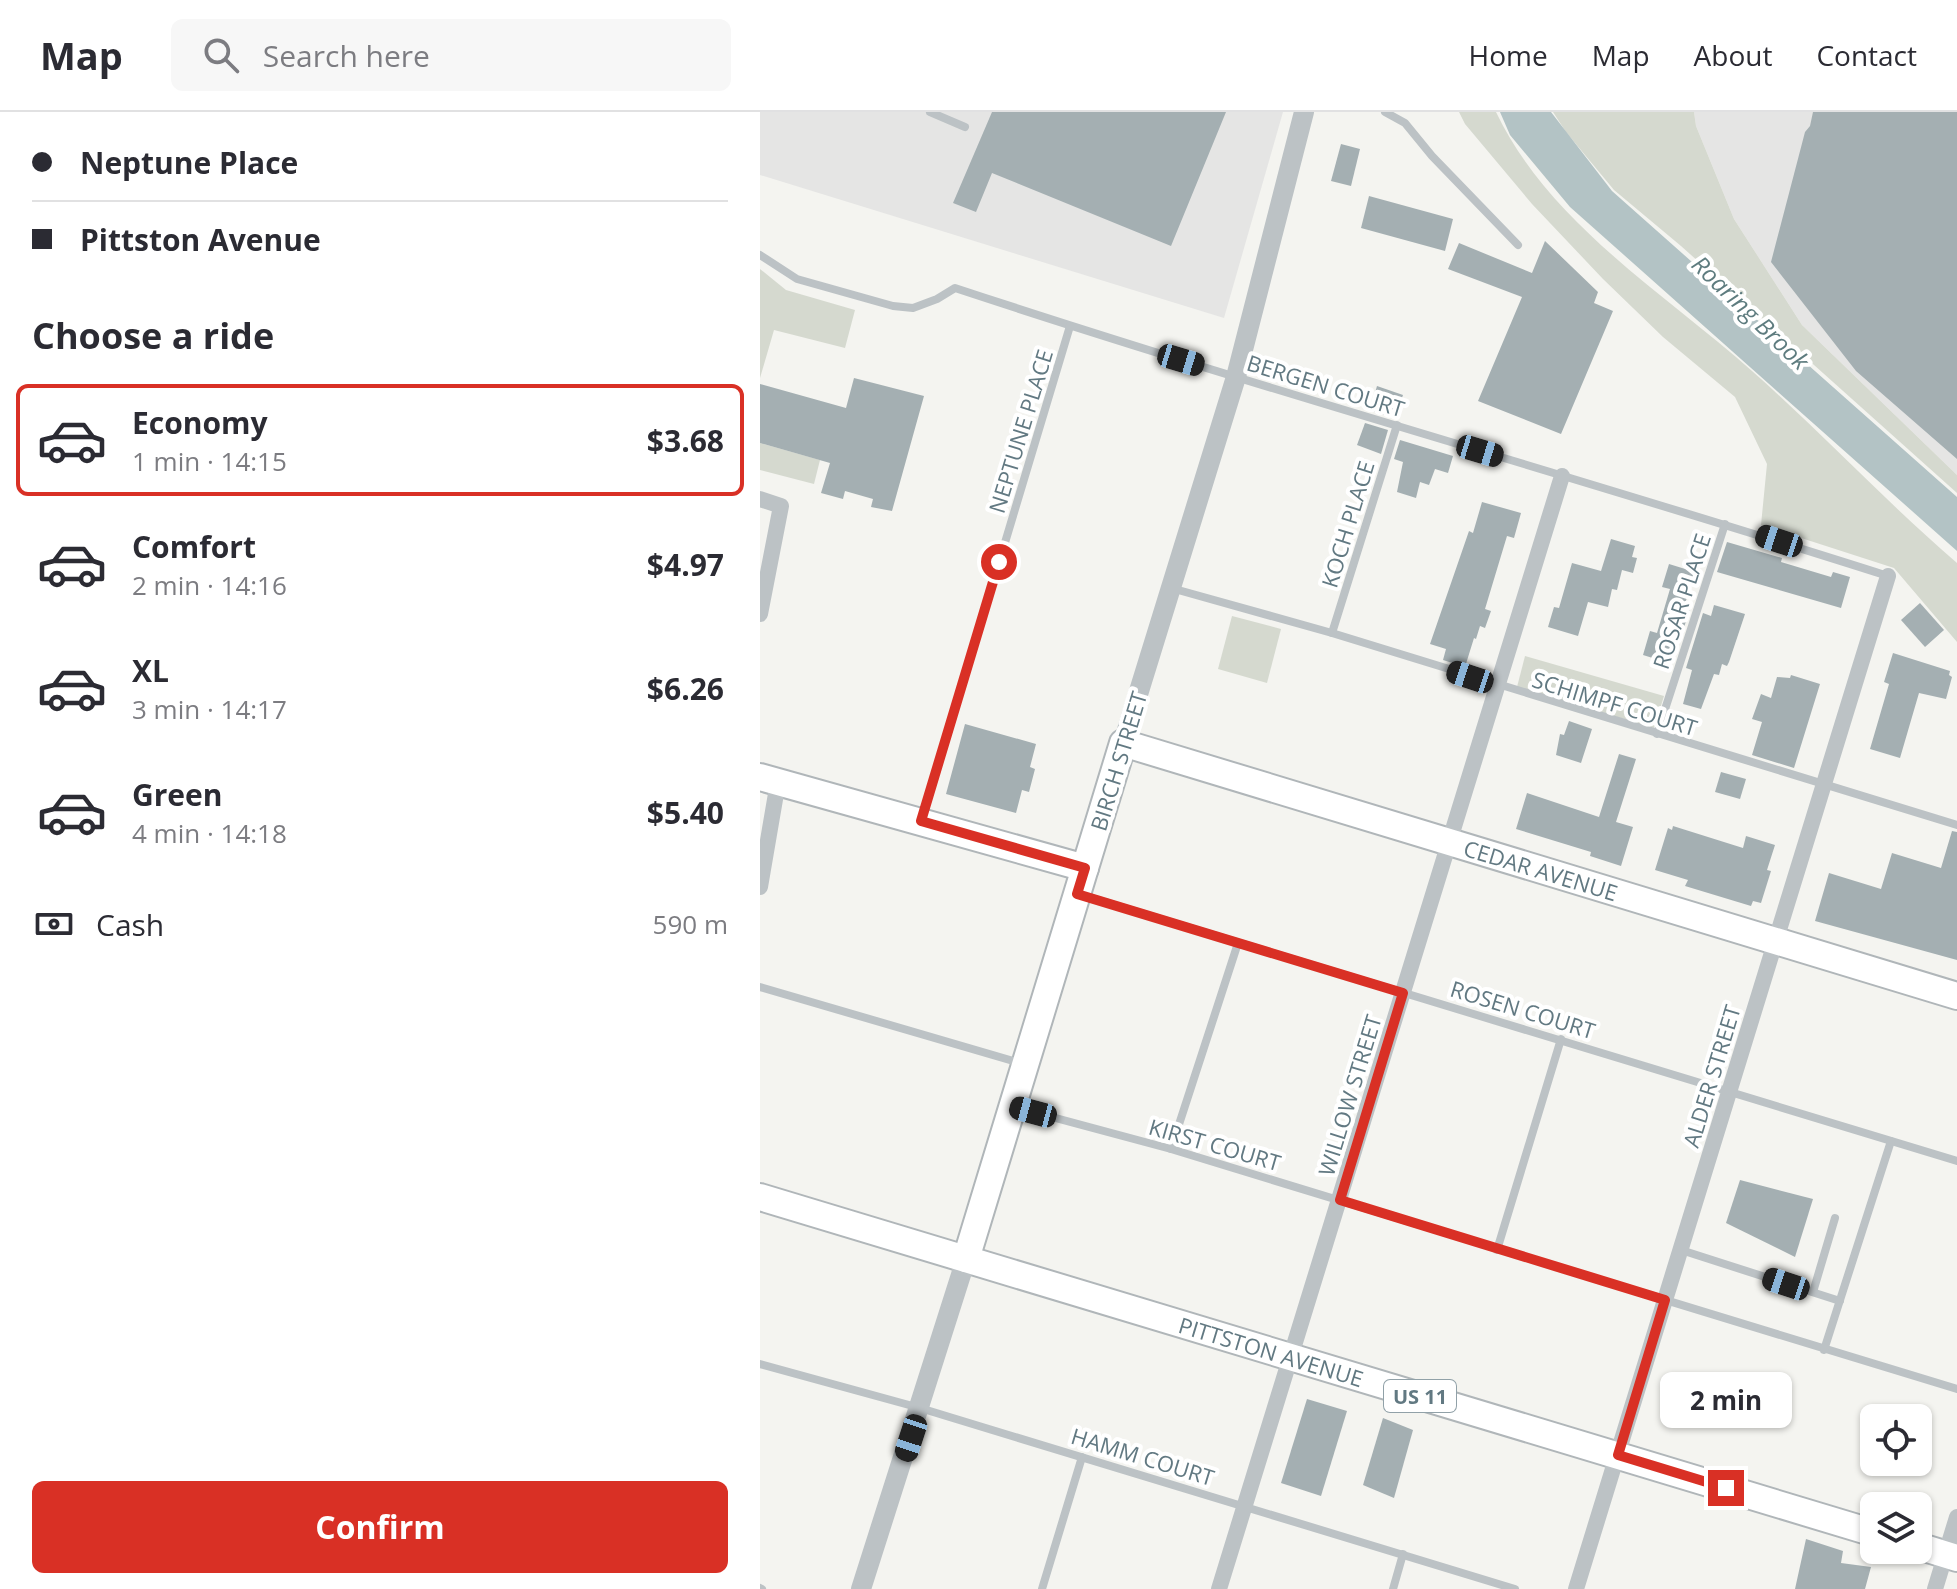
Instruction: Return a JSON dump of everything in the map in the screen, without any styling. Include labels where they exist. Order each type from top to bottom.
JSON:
[{"type":"main road","name":"CEDAR AVENUE","points":[[1123,743],[1957,996]]},
{"type":"main road","name":"BIRCH STREET","points":[[966,1259],[1123,743]]},
{"type":"main road","points":[[769,780],[1085,868]]},
{"type":"main road","name":"PITTSTON AVENUE","points":[[760,1197],[1860,1529]]},
{"type":"street","name":"BIRCH STREET","points":[[1123,743],[1236,377],[1304,112]]},
{"type":"street","name":"WILLOW STREET","points":[[1219,1589],[1562,476]]},
{"type":"street","points":[[760,499],[781,506],[760,614]]},
{"type":"street","name":"ALDER STREET","points":[[1576,1589],[1888,576]]},
{"type":"street","points":[[760,887],[769,780]]},
{"type":"street","name":"BIRCH STREET","points":[[861,1589],[966,1259]]},
{"type":"street","points":[[1935,1589],[1951,1556],[1957,1517]]},
{"type":"lane","points":[[930,112],[965,127]]},
{"type":"lane","points":[[1385,112],[1405,123],[1432,156],[1518,245]]},
{"type":"lane","name":"BERGEN COURT","points":[[760,255],[797,279],[893,306],[913,308],[955,288],[1888,576]]},
{"type":"lane","name":"NEPTUNE PLACE","points":[[921,821],[1070,326]]},
{"type":"lane","name":"KOCH PLACE","points":[[1332,633],[1397,425]]},
{"type":"lane","name":"ROSAR PLACE","points":[[1657,734],[1725,524]]},
{"type":"lane","name":"SCHIMPF COURT","points":[[1170,588],[1332,633],[1957,825]]},
{"type":"lane","name":"ROSEN COURT","points":[[1077,894],[1957,1161]]},
{"type":"lane","points":[[1171,1149],[1238,943]]},
{"type":"lane","points":[[760,987],[1025,1064]]},
{"type":"lane","points":[[1497,1250],[1561,1039]]},
{"type":"lane","name":"KIRST COURT","points":[[1012,1106],[1171,1149],[1957,1389]]},
{"type":"lane","points":[[1824,1350],[1891,1141]]},
{"type":"lane","points":[[1813,1292],[1835,1218]]},
{"type":"lane","points":[[1681,1250],[1840,1301]]},
{"type":"lane","name":"HAMM COURT","points":[[760,1364],[920,1408],[1515,1589]]},
{"type":"lane","points":[[1042,1589],[1082,1457]]},
{"type":"lane","points":[[1393,1589],[1403,1554]]},
{"type":"shaded area","points":[[760,112],[1283,112],[1224,318],[760,175]]},
{"type":"shaded area","points":[[1459,112],[1496,112],[1519,152],[1577,222],[1610,254],[1752,371],[1957,563],[1957,642],[1894,568],[1761,525],[1767,464],[1735,397],[1663,337],[1603,279],[1532,204],[1465,124]]},
{"type":"shaded area","points":[[1500,112],[1551,112],[1612,191],[1957,497],[1957,551],[1570,207],[1510,135]]},
{"type":"shaded area","points":[[1553,112],[1694,112],[1696,126],[1734,219],[1802,325],[1957,475],[1957,493],[1614,190]]},
{"type":"shaded area","points":[[1694,112],[1957,112],[1957,475],[1802,325],[1734,219],[1696,126]]},
{"type":"shaded area","points":[[760,269],[786,290],[855,310],[845,348],[774,330],[760,378]]},
{"type":"shaded area","points":[[760,443],[820,460],[814,484],[760,470]]},
{"type":"shaded area","points":[[1232,616],[1281,629],[1267,683],[1218,669]]},
{"type":"shaded area","points":[[1525,656],[1664,696],[1654,728],[1517,687]]},
{"type":"building","points":[[992,112],[1226,112],[1171,246],[992,173],[976,212],[953,203]]},
{"type":"building","points":[[1813,112],[1957,112],[1957,459],[1856,371],[1771,262]]},
{"type":"building","points":[[1341,144],[1360,149],[1351,186],[1331,181]]},
{"type":"building","points":[[1369,196],[1453,219],[1445,251],[1361,228]]},
{"type":"building","points":[[1545,241],[1598,292],[1594,303],[1613,311],[1561,434],[1478,401],[1522,297],[1448,269],[1459,243],[1532,273]]},
{"type":"building","points":[[854,378],[924,396],[892,511],[871,507],[873,499],[845,491],[843,499],[821,493],[830,463],[760,443],[760,384],[846,408]]},
{"type":"building","points":[[1377,386],[1403,395],[1395,418],[1370,410]]},
{"type":"building","points":[[1365,423],[1388,430],[1381,454],[1357,445]]},
{"type":"building","points":[[1400,440],[1453,456],[1448,473],[1435,469],[1429,485],[1420,482],[1416,498],[1397,492],[1403,462],[1394,459]]},
{"type":"building","points":[[1482,502],[1521,513],[1514,538],[1507,536],[1485,609],[1491,611],[1485,628],[1480,626],[1465,667],[1443,660],[1446,649],[1430,644]]},
{"type":"building","points":[[1611,539],[1635,546],[1632,557],[1637,558],[1633,573],[1622,570],[1617,590],[1612,589],[1608,607],[1588,602],[1578,636],[1548,627],[1554,607],[1559,608],[1572,563],[1601,571]]},
{"type":"building","points":[[1727,542],[1831,577],[1833,572],[1850,577],[1841,608],[1717,572]]},
{"type":"building","points":[[1669,564],[1695,572],[1684,607],[1690,609],[1672,664],[1643,655],[1650,631],[1657,633],[1670,589],[1662,587]]},
{"type":"building","points":[[1920,603],[1944,630],[1925,647],[1901,620]]},
{"type":"building","points":[[1714,605],[1745,614],[1729,662],[1727,666],[1722,664],[1719,675],[1714,674],[1701,709],[1683,704],[1692,670],[1686,668],[1703,613],[1711,616]]},
{"type":"building","points":[[1893,653],[1950,671],[1952,677],[1946,699],[1919,693],[1900,758],[1870,749],[1889,684],[1884,682]]},
{"type":"building","points":[[1791,675],[1820,684],[1794,768],[1752,755],[1762,722],[1752,719],[1761,694],[1771,698],[1777,677],[1790,678]]},
{"type":"building","points":[[1569,721],[1592,729],[1581,763],[1556,755],[1560,734],[1564,735]]},
{"type":"building","points":[[965,724],[1036,744],[1030,767],[1035,769],[1029,792],[1022,790],[1016,813],[946,794]]},
{"type":"building","points":[[1619,754],[1636,759],[1616,822],[1633,827],[1621,866],[1590,856],[1591,852],[1516,829],[1527,793],[1599,817]]},
{"type":"building","points":[[1721,772],[1746,779],[1740,799],[1715,792]]},
{"type":"building","points":[[1673,826],[1743,848],[1746,836],[1775,845],[1761,903],[1753,901],[1751,906],[1685,886],[1688,880],[1655,870],[1668,828],[1672,830]]},
{"type":"building","points":[[1952,831],[1957,832],[1957,960],[1815,921],[1829,873],[1881,889],[1892,853],[1941,868]]},
{"type":"building","points":[[1740,1180],[1813,1199],[1795,1257],[1726,1223]]},
{"type":"building","points":[[1307,1399],[1347,1411],[1321,1496],[1281,1483]]},
{"type":"building","points":[[1383,1418],[1413,1430],[1394,1498],[1363,1485]]},
{"type":"building","points":[[1806,1539],[1843,1551],[1841,1563],[1871,1567],[1865,1589],[1795,1589]]},
{"type":"route","points":[[999,562],[921,821],[1085,868],[1077,894],[1403,993],[1340,1200],[1665,1300],[1618,1455],[1726,1488]]},
{"type":"water label","name":"Roaring Brook","points":[[1751,312]]}]
